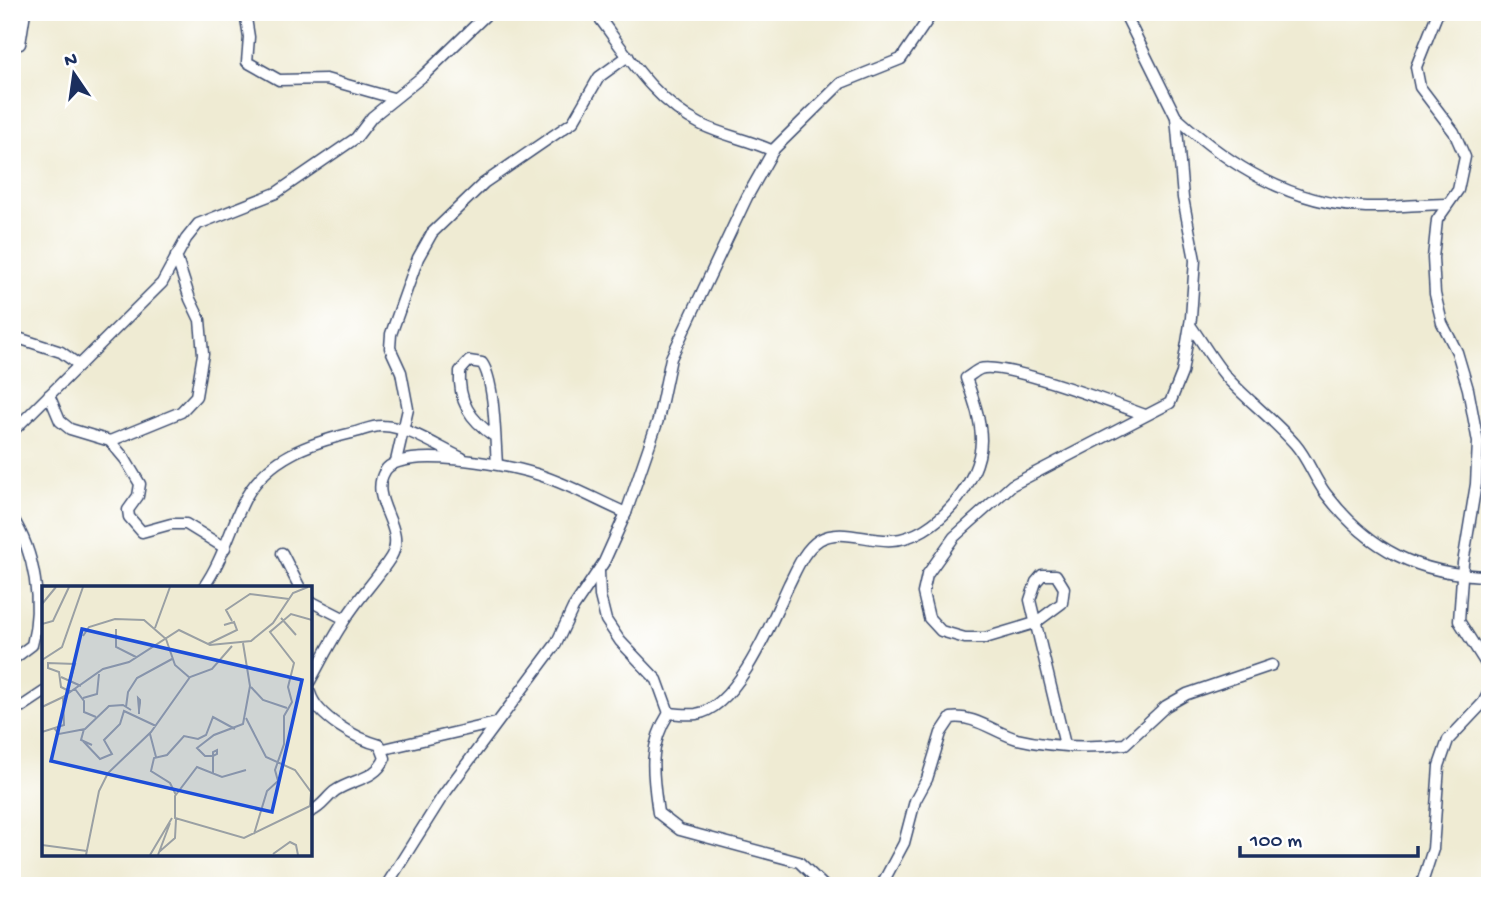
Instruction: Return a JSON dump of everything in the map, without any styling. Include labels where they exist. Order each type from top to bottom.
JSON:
[{"type":"street","points":[[20,44],[25,12]]},
{"type":"street","points":[[245,12],[249,37],[247,62],[279,79],[326,79],[393,99]]},
{"type":"street","points":[[12,432],[162,283],[176,256],[198,224],[276,193],[356,138],[372,117],[423,76],[489,12]]},
{"type":"street","points":[[595,12],[656,94],[673,108],[703,125],[773,151]]},
{"type":"street","points":[[386,886],[442,797],[556,645],[573,608],[598,570],[626,513],[658,420],[671,358],[747,197],[773,151],[841,83],[901,59],[933,12]]},
{"type":"street","points":[[1124,12],[1176,117],[1213,151],[1278,189],[1366,207],[1447,204]]},
{"type":"street","points":[[1438,12],[1416,67],[1420,87],[1454,132],[1465,157],[1458,190],[1437,220],[1433,237],[1436,294],[1442,323],[1457,352],[1468,389],[1478,442],[1476,484],[1462,574],[1459,621],[1490,670]]},
{"type":"street","points":[[396,461],[408,409],[401,372],[390,348],[391,334],[410,276],[426,243],[484,183],[573,122],[599,77],[628,56]]},
{"type":"street","points":[[1065,745],[1035,623],[985,638],[965,638],[941,631],[929,618],[923,593],[927,575],[954,537],[1012,485],[1170,403],[1182,373],[1190,325],[1195,260],[1183,198],[1176,117]]},
{"type":"street","points":[[12,251],[12,282]]},
{"type":"street","points":[[110,441],[181,412],[196,396],[203,354],[200,320],[176,256]]},
{"type":"street","points":[[1190,325],[1228,379],[1304,455],[1324,492],[1353,524],[1384,551],[1419,565],[1462,574],[1490,576]]},
{"type":"street","points":[[12,336],[61,352],[79,365]]},
{"type":"street","points":[[494,436],[475,423],[463,400],[460,370],[469,361],[482,362],[485,366],[494,436],[497,464]]},
{"type":"street","points":[[669,713],[698,714],[714,705],[738,682],[758,650],[801,559],[820,540],[840,534],[893,541],[913,536],[934,522],[959,497],[977,467],[981,441],[976,407],[966,378],[980,369],[998,368],[1080,391],[1145,415]]},
{"type":"street","points":[[49,395],[60,421],[70,429],[110,441],[140,484],[138,495],[128,510],[129,517],[142,532],[171,524],[187,524],[225,548]]},
{"type":"street","points":[[12,414],[24,420]]},
{"type":"street","points":[[204,586],[216,570],[247,496],[279,460],[318,441],[382,425],[403,430],[470,462]]},
{"type":"street","points":[[312,677],[345,619],[392,556],[396,536],[381,497],[380,482],[385,470],[396,461],[418,458],[497,464],[536,473],[626,513]]},
{"type":"street","points":[[12,517],[29,553],[38,605],[32,645],[12,660]]},
{"type":"street","points":[[282,553],[299,586]]},
{"type":"street","points":[[598,570],[600,596],[606,620],[620,641],[657,680],[669,713],[655,739],[651,757],[658,813],[680,830],[799,862],[824,886]]},
{"type":"street","points":[[312,602],[345,619]]},
{"type":"street","points":[[881,886],[904,844],[915,801],[927,779],[941,733],[951,718],[961,716],[1018,739],[1065,745],[1125,744],[1166,706],[1187,694],[1272,665]]},
{"type":"street","points":[[1421,886],[1433,849],[1439,766],[1448,740],[1483,703],[1490,690]]},
{"type":"street","points":[[12,709],[23,706],[42,693]]},
{"type":"street","points":[[312,698],[316,707],[346,729],[384,750],[496,723]]},
{"type":"street","points":[[312,811],[321,806],[335,791],[373,774],[382,765],[384,750]]}]
